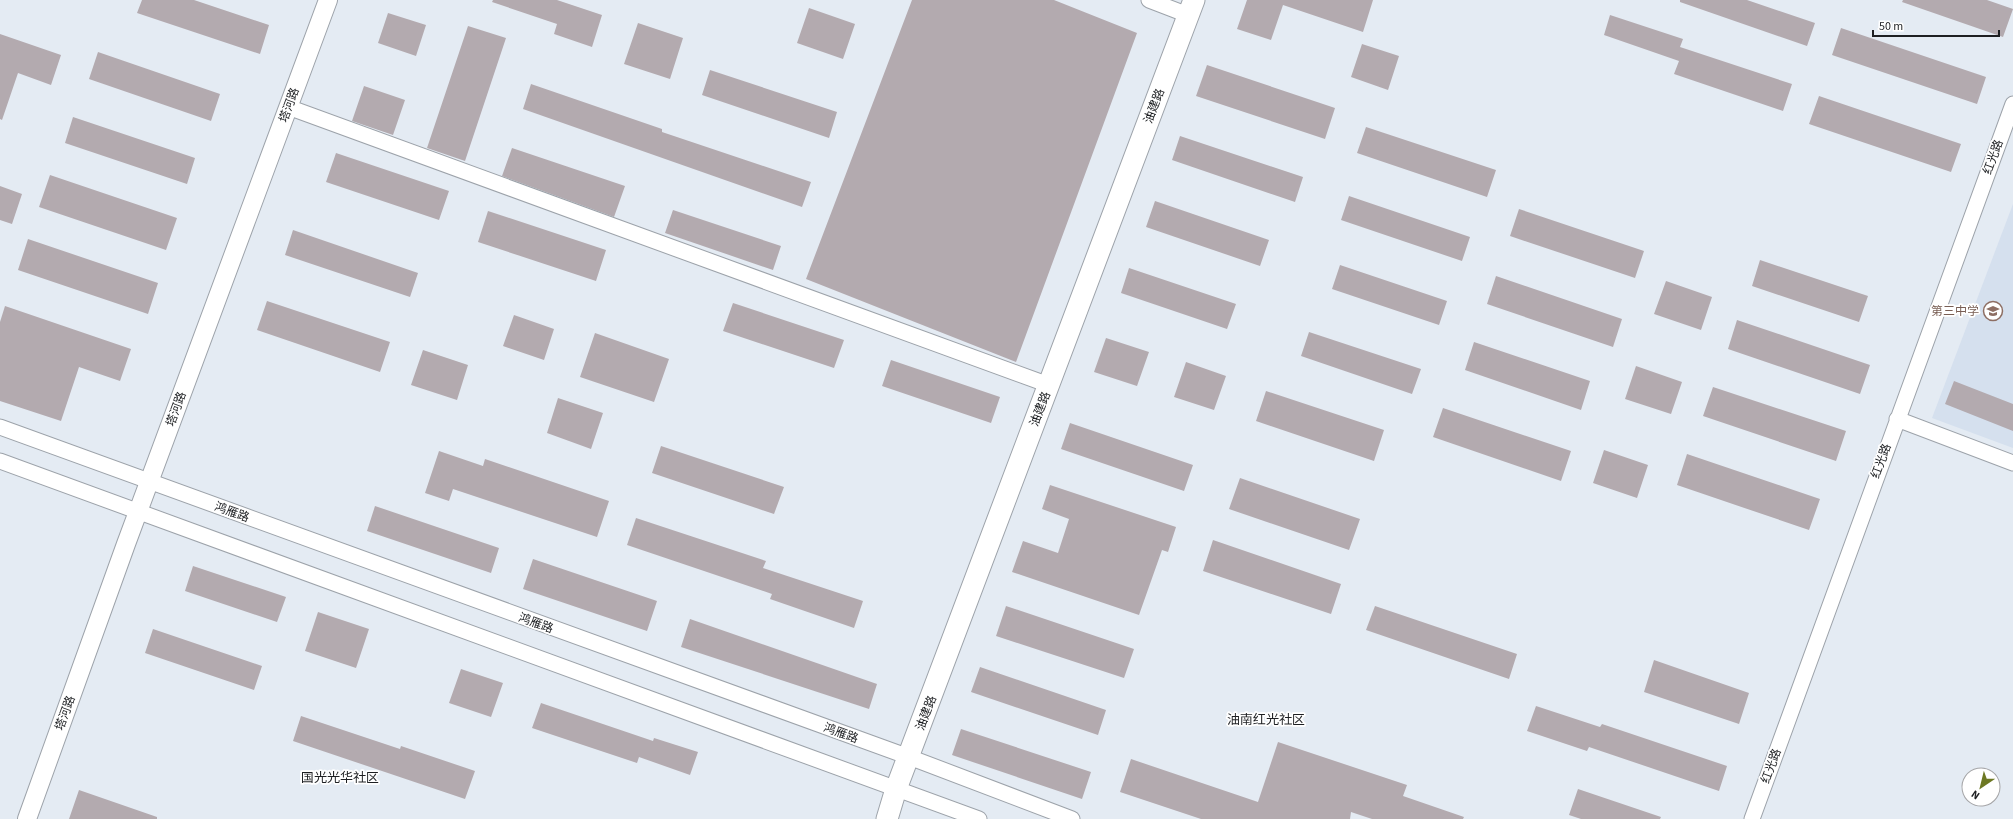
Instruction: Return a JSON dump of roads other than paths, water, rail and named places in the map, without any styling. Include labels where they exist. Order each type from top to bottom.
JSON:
[{"type":"main road","name":"油建路","points":[[887,819],[896,789],[1191,8]]},
{"type":"street","name":"塔河路","points":[[27,819],[138,511],[328,0]]},
{"type":"street","points":[[1149,0],[1191,8]]},
{"type":"street","name":"红光路","points":[[1752,819],[2013,104]]},
{"type":"street","points":[[288,106],[1049,385]]},
{"type":"street","points":[[1897,419],[2013,463]]},
{"type":"street","name":"鸿雁路","points":[[0,427],[908,757],[1072,819]]},
{"type":"street","points":[[0,461],[979,819]]},
{"type":"place","name":"第三中学","points":[[1993,311]]},
{"type":"district","name":"油南红光社区","points":[[1266,719]]},
{"type":"district","name":"国光光华社区","points":[[340,777]]}]
